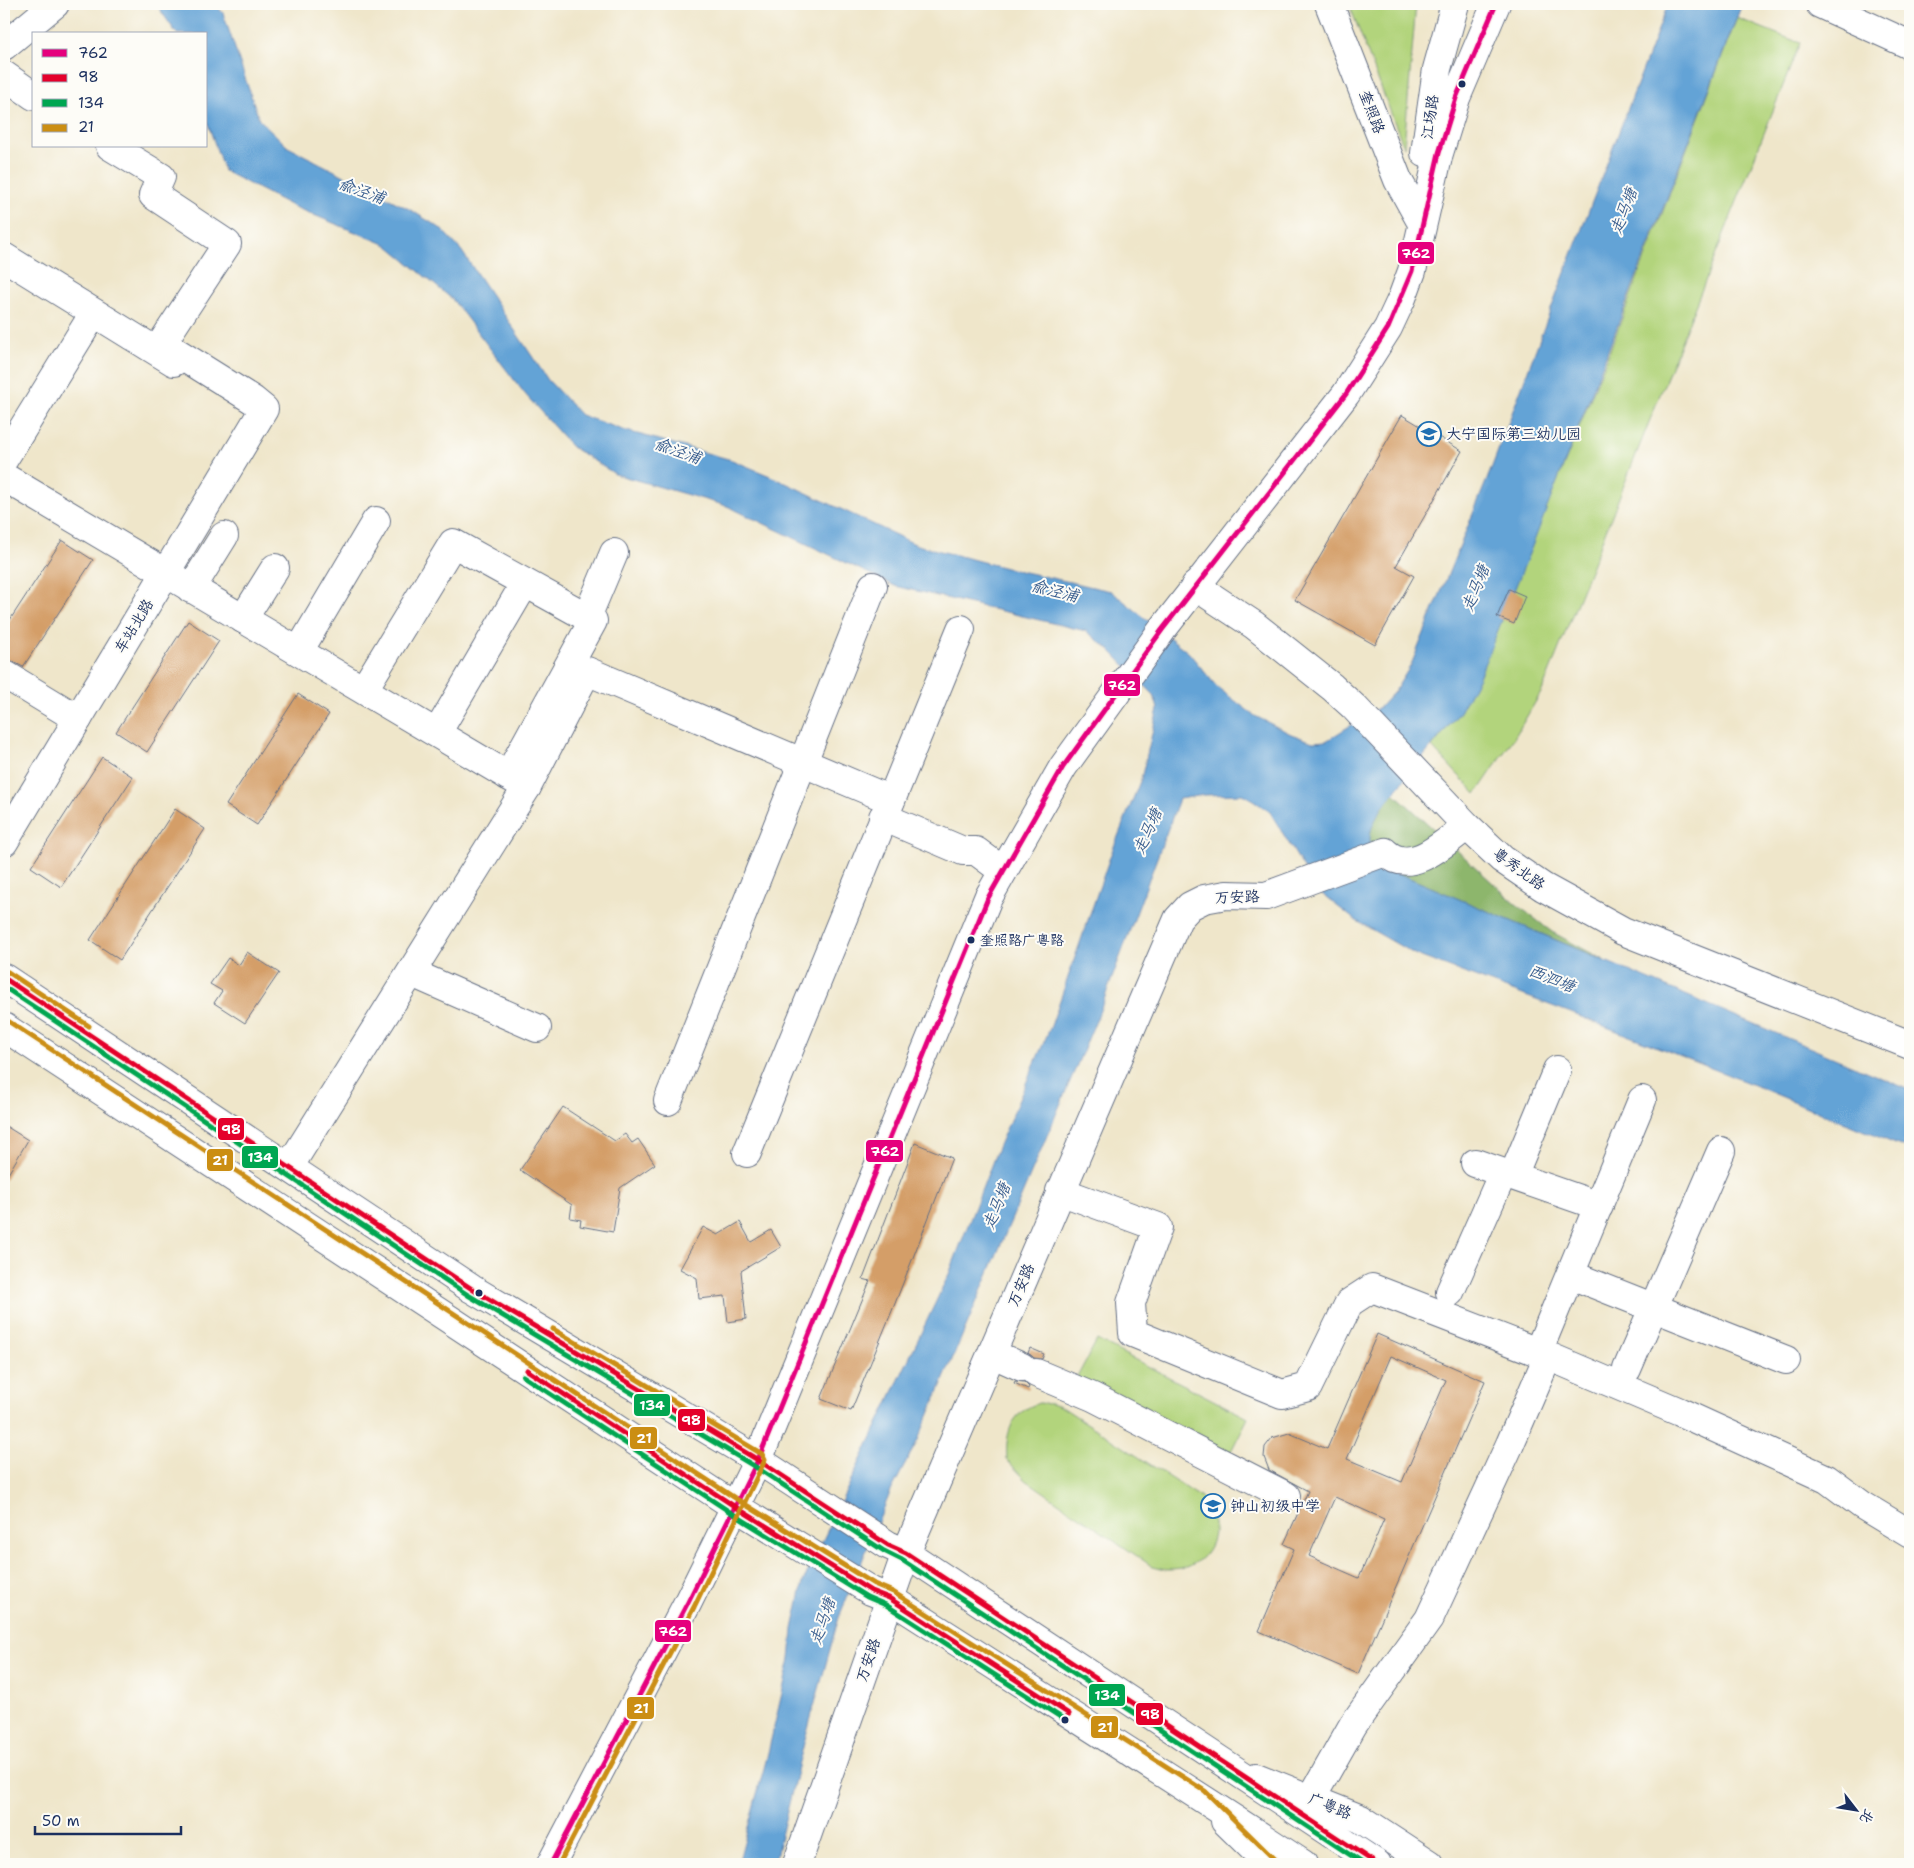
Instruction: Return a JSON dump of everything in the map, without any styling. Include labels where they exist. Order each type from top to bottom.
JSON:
[{"type":"street","points":[[4,46],[55,4]]},
{"type":"street","name":"奎照路","points":[[1329,4],[1398,180],[1419,218]]},
{"type":"street","name":"江场路","points":[[1417,246],[1427,136],[1437,69],[1455,4]]},
{"type":"street","name":"江场路","points":[[1417,246],[1439,153],[1456,98],[1496,4]]},
{"type":"street","points":[[1820,4],[1910,45]]},
{"type":"street","points":[[4,75],[32,95]]},
{"type":"street","points":[[113,148],[161,177],[153,196],[227,244],[162,343],[253,400],[262,413]]},
{"type":"street","points":[[551,1864],[687,1604],[758,1460],[988,898],[1063,767],[1162,630],[1346,394],[1370,358],[1388,328],[1402,298],[1412,271],[1417,246]]},
{"type":"street","points":[[4,257],[262,413]]},
{"type":"street","points":[[4,459],[94,313]]},
{"type":"street","name":"车站北路","points":[[4,842],[262,413]]},
{"type":"street","points":[[4,477],[517,781]]},
{"type":"street","points":[[299,652],[376,521]]},
{"type":"street","points":[[191,589],[224,536]]},
{"type":"street","points":[[288,1167],[412,973],[517,781],[593,621],[453,543],[364,690]]},
{"type":"street","points":[[587,617],[614,553]]},
{"type":"street","points":[[244,618],[275,568]]},
{"type":"street","points":[[437,733],[525,584]]},
{"type":"street","points":[[668,1101],[801,762],[873,586]]},
{"type":"street","name":"粤秀北路","points":[[1196,586],[1254,625],[1332,687],[1354,707],[1466,826],[1502,859],[1543,887],[1623,931],[1910,1046]]},
{"type":"street","points":[[747,1153],[961,629]]},
{"type":"street","points":[[517,781],[587,671],[801,762],[963,851],[976,851],[1003,871]]},
{"type":"street","points":[[4,674],[78,719]]},
{"type":"street","name":"万安路","points":[[797,1864],[880,1594],[897,1549],[993,1354],[1060,1191],[1178,919],[1190,906],[1204,899],[1226,895],[1266,896],[1385,852],[1390,857],[1400,861],[1412,861],[1426,856],[1466,826]]},
{"type":"street","points":[[412,973],[536,1028]]},
{"type":"street","points":[[4,978],[472,1289],[758,1460]]},
{"type":"street","points":[[4,1027],[734,1506],[880,1594],[1201,1797],[1303,1864]]},
{"type":"street","points":[[1450,1292],[1557,1070]]},
{"type":"street","points":[[1311,1799],[1353,1725],[1429,1618],[1510,1444],[1571,1275],[1642,1100]]},
{"type":"street","points":[[1628,1369],[1721,1151]]},
{"type":"street","points":[[1475,1163],[1599,1206]]},
{"type":"street","points":[[1060,1191],[1158,1227],[1131,1304],[1133,1333],[1282,1394],[1308,1387],[1349,1303],[1372,1288],[1543,1354],[1680,1412],[1826,1480],[1862,1505],[1910,1534]]},
{"type":"street","points":[[1571,1275],[1654,1306],[1786,1360]]},
{"type":"street","points":[[993,1354],[1093,1397],[1286,1496]]},
{"type":"street","name":"广粤路","points":[[758,1460],[1377,1864]]},
{"type":"street","name":"广粤路","points":[[1221,1763],[1361,1819],[1430,1864]]},
{"type":"street","points":[[1201,1797],[1269,1864]]},
{"type":"green space","points":[[1349,4],[1416,4],[1404,147]]},
{"type":"green space","points":[[1737,18],[1800,43],[1542,691],[1514,738],[1476,794],[1432,747],[1460,712],[1479,677],[1608,355]]},
{"type":"green space","points":[[1394,793],[1516,904],[1552,932],[1606,961],[1388,869],[1374,852],[1370,840],[1376,818]]},
{"type":"green space","points":[[1097,1340],[1248,1418],[1228,1457],[1076,1379]]},
{"type":"green space","points":[[1039,1403],[1051,1404],[1065,1409],[1200,1497],[1210,1509],[1214,1521],[1214,1532],[1212,1542],[1200,1559],[1180,1569],[1166,1570],[1153,1567],[1026,1480],[1007,1460],[1007,1441],[1016,1418],[1022,1412]]},
{"type":"water","points":[[156,4],[215,4],[223,13],[259,119],[288,147],[409,209],[440,228],[461,250],[548,380],[581,415],[623,430],[732,460],[775,478],[917,545],[1006,568],[1111,591],[1189,653],[1217,687],[1255,716],[1291,734],[1313,742],[1326,741],[1381,706],[1395,691],[1411,665],[1490,472],[1668,4],[1742,4],[1533,544],[1479,677],[1460,712],[1387,801],[1374,822],[1370,840],[1372,849],[1388,869],[1910,1090],[1910,1150],[1749,1083],[1416,955],[1355,920],[1317,890],[1270,812],[1253,800],[1242,794],[1204,795],[1179,799],[1099,1013],[918,1440],[890,1493],[839,1617],[805,1739],[774,1864],[738,1864],[767,1757],[790,1659],[793,1629],[803,1582],[949,1274],[997,1150],[1051,1026],[1111,854],[1141,779],[1158,709],[1154,695],[1110,650],[1086,631],[895,586],[727,506],[615,474],[572,447],[525,394],[452,299],[387,245],[292,206],[224,171],[208,124],[208,32],[176,32]]},
{"type":"building","points":[[1402,415],[1462,451],[1396,566],[1414,576],[1375,645],[1295,600]]},
{"type":"building","points":[[62,540],[93,560],[23,667],[4,658],[4,629]]},
{"type":"building","points":[[1509,589],[1525,596],[1514,624],[1497,617]]},
{"type":"building","points":[[188,621],[219,641],[147,752],[116,732]]},
{"type":"building","points":[[298,694],[329,714],[257,825],[226,805]]},
{"type":"building","points":[[102,757],[133,777],[61,887],[31,867]]},
{"type":"building","points":[[175,809],[205,829],[120,960],[90,940]]},
{"type":"building","points":[[247,952],[279,973],[245,1023],[214,1003],[222,991],[210,984],[228,958],[239,965]]},
{"type":"building","points":[[563,1107],[615,1141],[625,1134],[632,1143],[638,1139],[655,1164],[620,1188],[613,1232],[580,1226],[581,1220],[570,1218],[572,1205],[520,1170]]},
{"type":"building","points":[[4,1125],[28,1140],[4,1181]]},
{"type":"building","points":[[915,1143],[952,1158],[851,1411],[821,1399],[870,1281],[863,1279]]},
{"type":"building","points":[[740,1222],[751,1242],[771,1230],[781,1247],[741,1271],[746,1319],[728,1322],[725,1296],[699,1299],[697,1278],[680,1269],[703,1227],[718,1235]]},
{"type":"building","points":[[1377,1334],[1485,1381],[1358,1674],[1259,1631],[1294,1549],[1284,1544],[1308,1491],[1269,1470],[1264,1457],[1265,1447],[1272,1438],[1289,1433],[1327,1449]],"holes":[[[1391,1356],[1446,1380],[1402,1482],[1347,1459]],[[1335,1497],[1384,1519],[1359,1578],[1309,1556]]]},
{"type":"building","points":[[1030,1348],[1044,1354],[1042,1359],[1034,1358],[1028,1353]]},
{"type":"building","points":[[1015,1381],[1024,1382],[1029,1387],[1028,1389],[1014,1383]]},
{"type":"transit line","name":"762","points":[[551,1864],[687,1604],[758,1460],[988,898],[1063,767],[1162,630],[1346,394],[1388,328],[1412,271],[1439,153],[1456,98],[1496,4]]},
{"type":"transit line","name":"21","points":[[8,972],[89,1026]]},
{"type":"transit line","name":"98","points":[[4,978],[472,1289],[758,1460],[888,1545],[906,1553],[1377,1864]]},
{"type":"transit line","name":"134","points":[[4,987],[468,1295],[754,1466],[884,1551],[902,1560],[1364,1864]]},
{"type":"transit line","name":"21","points":[[8,1021],[738,1500],[874,1584],[893,1592],[1205,1791],[1274,1859]]},
{"type":"transit line","name":"21","points":[[553,1329],[762,1454],[765,1460],[694,1607],[559,1864]]},
{"type":"transit line","name":"98","points":[[527,1370],[734,1506],[871,1591],[889,1598],[1069,1714]]},
{"type":"transit line","name":"134","points":[[523,1376],[730,1512],[867,1597],[886,1605],[1065,1720]]},
{"type":"place","name":"大宁国际第三幼儿园","points":[[1429,434]]},
{"type":"place","name":"奎照路广粤路","points":[[971,940]]},
{"type":"place","name":"钟山初级中学","points":[[1213,1506]]},
{"type":"water label","name":"俞泾浦","points":[[362,190]]},
{"type":"water label","name":"走马塘","points":[[1623,211]]},
{"type":"water label","name":"俞泾浦","points":[[678,450]]},
{"type":"water label","name":"走马塘","points":[[1475,588]]},
{"type":"water label","name":"俞泾浦","points":[[1055,590]]},
{"type":"water label","name":"走马塘","points":[[1147,831]]},
{"type":"water label","name":"西泗塘","points":[[1552,978]]},
{"type":"water label","name":"走马塘","points":[[996,1206]]},
{"type":"water label","name":"走马塘","points":[[822,1621]]}]
